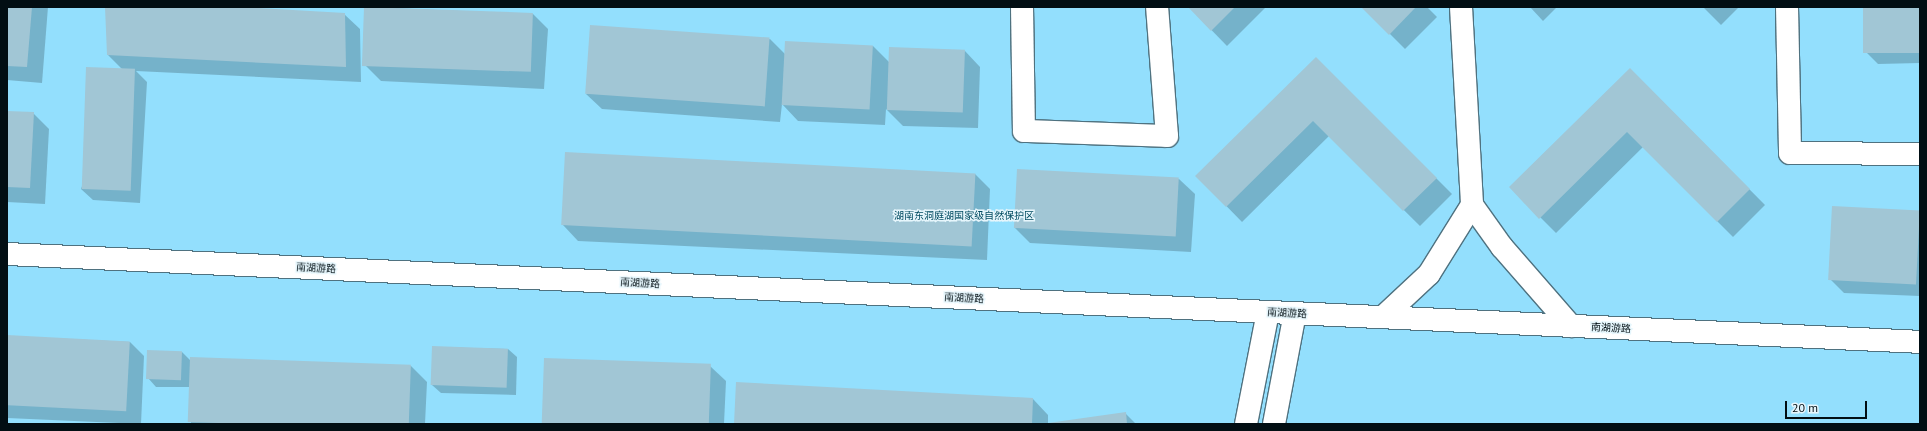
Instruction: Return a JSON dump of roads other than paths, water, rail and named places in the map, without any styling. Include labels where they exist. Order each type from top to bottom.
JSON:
[{"type":"street","points":[[1022,7],[1024,130],[1168,136],[1157,7]]},
{"type":"street","points":[[1461,7],[1472,205],[1502,247],[1571,326]]},
{"type":"street","points":[[1787,7],[1790,153],[1920,154]]},
{"type":"street","points":[[1383,317],[1429,274],[1472,205]]},
{"type":"street","name":"南湖游路","points":[[7,254],[1920,342]]},
{"type":"street","points":[[1246,424],[1268,312]]},
{"type":"street","points":[[1274,424],[1295,314]]},
{"type":"park label","name":"湖南东洞庭湖国家级自然保护区","points":[[964,216]]}]
